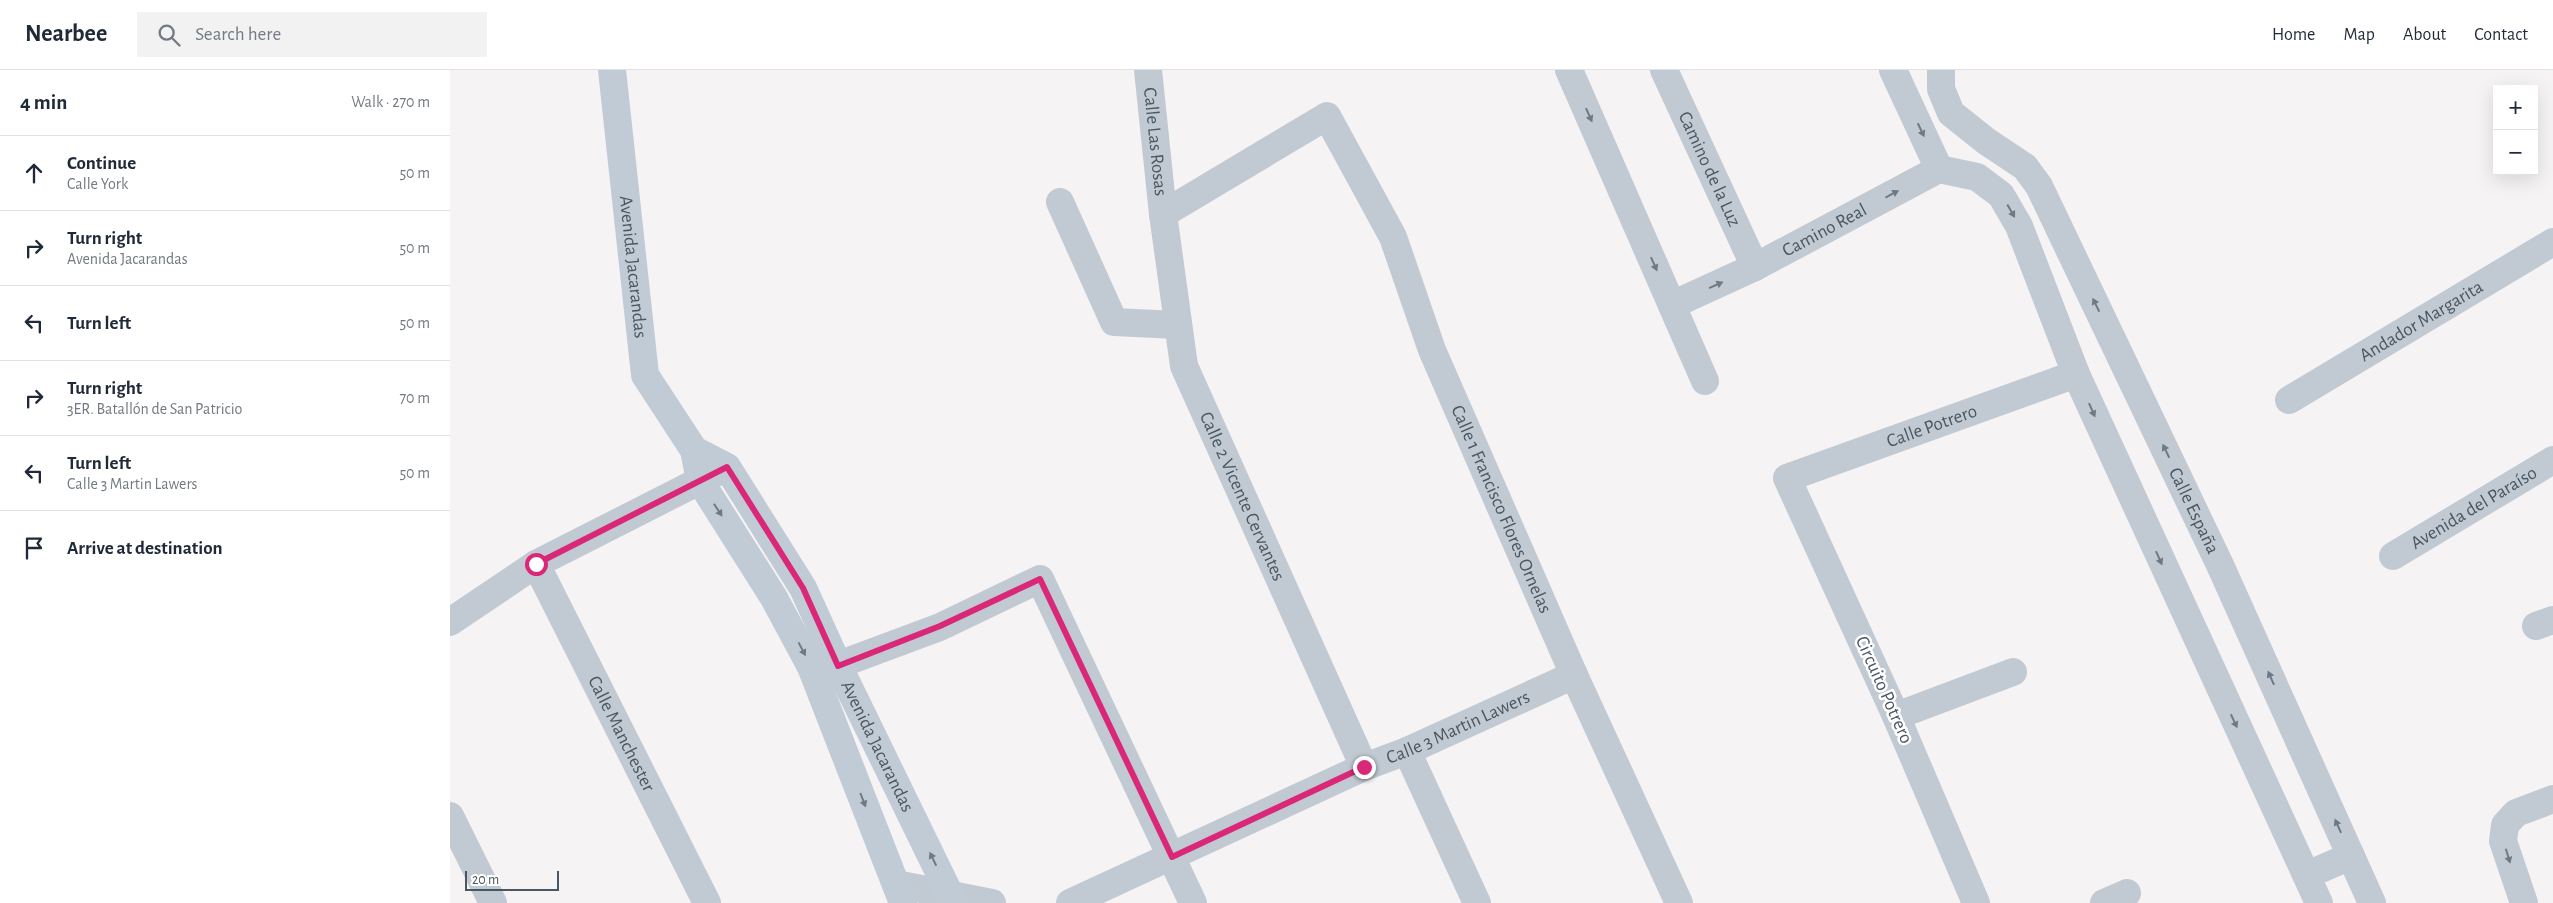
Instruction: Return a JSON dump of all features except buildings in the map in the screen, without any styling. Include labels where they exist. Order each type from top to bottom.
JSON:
[{"type":"street","name":"Avenida Jacarandas","points":[[612,70],[645,375],[694,450],[700,481],[774,598],[811,667],[900,894]]},
{"type":"street","name":"Calle Las Rosas","points":[[1148,70],[1163,214]]},
{"type":"street","points":[[1570,70],[1704,382]]},
{"type":"street","name":"Camino de la Luz","points":[[1664,70],[1755,267]]},
{"type":"street","points":[[1893,70],[1940,169],[1977,177],[2002,195],[2019,226],[2076,374],[2212,674],[2319,903]]},
{"type":"street","points":[[1908,104],[1941,80]]},
{"type":"street","name":"Calle España","points":[[1941,80],[1951,113],[1986,141],[2025,167],[2039,186],[2220,565],[2372,903]]},
{"type":"street","name":"Calle 1 Francisco Flores Ornelas","points":[[1163,214],[1328,116],[1393,237],[1432,350],[1574,675],[1679,903]]},
{"type":"street","name":"Camino Real","points":[[1672,304],[1755,267],[1940,169]]},
{"type":"street","points":[[1060,202],[1114,322],[1177,325]]},
{"type":"street","name":"Calle 2 Vicente Cervantes","points":[[1163,214],[1184,366],[1364,767]]},
{"type":"street","name":"Andador Margarita","points":[[2289,400],[2553,242]]},
{"type":"street","name":"Calle Potrero","points":[[1787,478],[2076,374]]},
{"type":"street","name":"Avenida Jacarandas","points":[[694,450],[727,467],[803,588],[838,666],[952,899]]},
{"type":"street","name":"Avenida del Paraíso","points":[[2393,556],[2553,460]]},
{"type":"street","points":[[450,622],[536,564],[727,467]]},
{"type":"street","name":"Circuito Potrero","points":[[1787,478],[1896,716],[1976,903]]},
{"type":"street","name":"Calle Manchester","points":[[536,564],[707,903]]},
{"type":"street","points":[[838,666],[940,626],[1040,579],[1193,903]]},
{"type":"street","points":[[1896,716],[2013,672]]},
{"type":"street","name":"Calle 3 Martin Lawers","points":[[1070,903],[1364,767],[1407,750],[1574,675]]},
{"type":"street","points":[[1407,750],[1477,903]]},
{"type":"street","points":[[2524,903],[2503,841],[2505,825],[2516,813],[2553,799]]},
{"type":"street","points":[[450,816],[493,903]]},
{"type":"street","points":[[2307,875],[2351,856]]},
{"type":"street","points":[[900,894],[992,903]]},
{"type":"route","points":[[536,564],[727,467],[803,588],[838,666],[940,626],[1040,579],[1172,857],[1364,767]]}]
